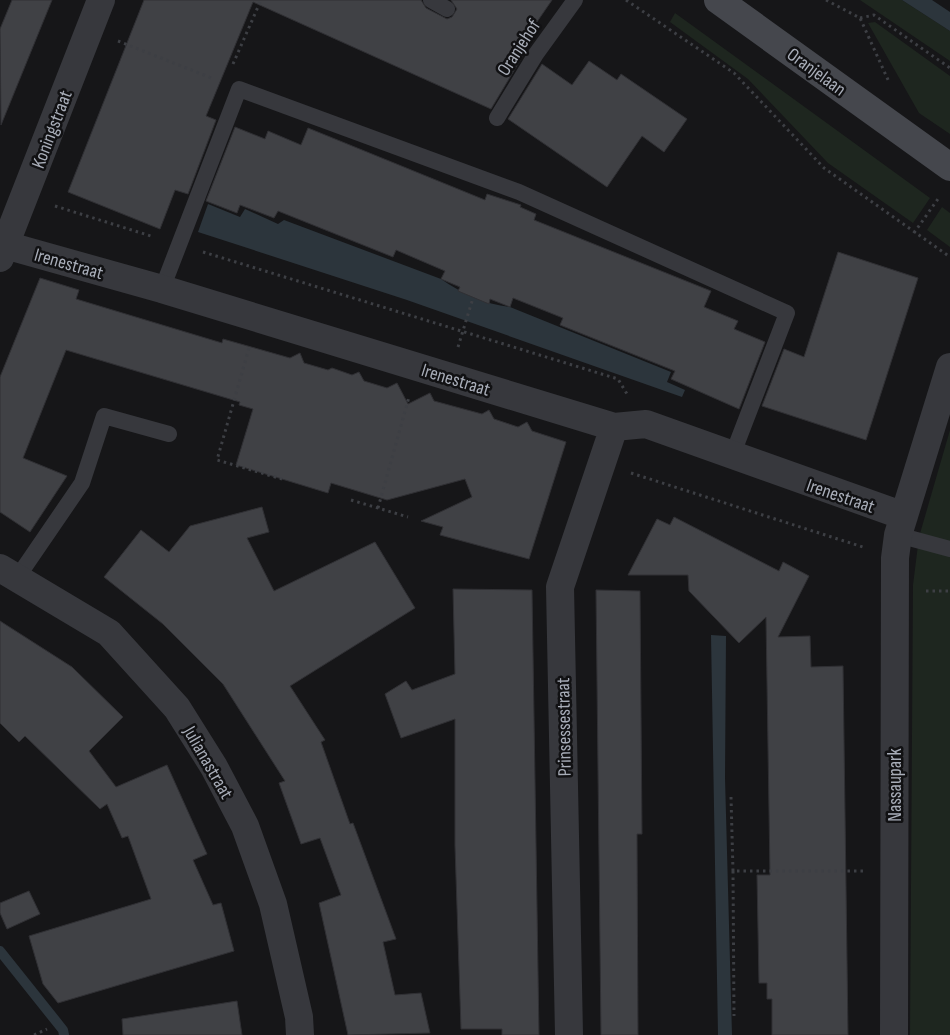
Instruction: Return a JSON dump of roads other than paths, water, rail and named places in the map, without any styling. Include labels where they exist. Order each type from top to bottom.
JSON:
[{"type":"main road","name":"Oranjelaan","points":[[718,0],[947,178]]},
{"type":"street","name":"Koningstraat","points":[[3,251],[101,0]]},
{"type":"street","name":"Irenestraat","points":[[3,251],[162,289],[614,427],[646,424],[732,456],[899,536]]},
{"type":"street","name":"Nassaupark","points":[[894,1035],[894,871],[899,536],[950,367]]},
{"type":"street","name":"Prinsessestraat","points":[[569,1035],[560,586],[614,427]]},
{"type":"street","name":"Julianastraat","points":[[9,573],[109,633],[177,708],[214,767],[245,826],[273,904],[299,1016],[300,1035]]},
{"type":"lane","points":[[431,0],[448,9]]},
{"type":"lane","name":"Oranjehof","points":[[497,118],[536,54],[575,0]]},
{"type":"lane","points":[[162,289],[179,245],[232,86],[519,192],[787,314],[732,456]]},
{"type":"lane","points":[[9,573],[82,483],[104,416],[169,434]]},
{"type":"lane","points":[[899,536],[944,547]]},
{"type":"waterway","points":[[0,951],[63,1030],[64,1035]]}]
